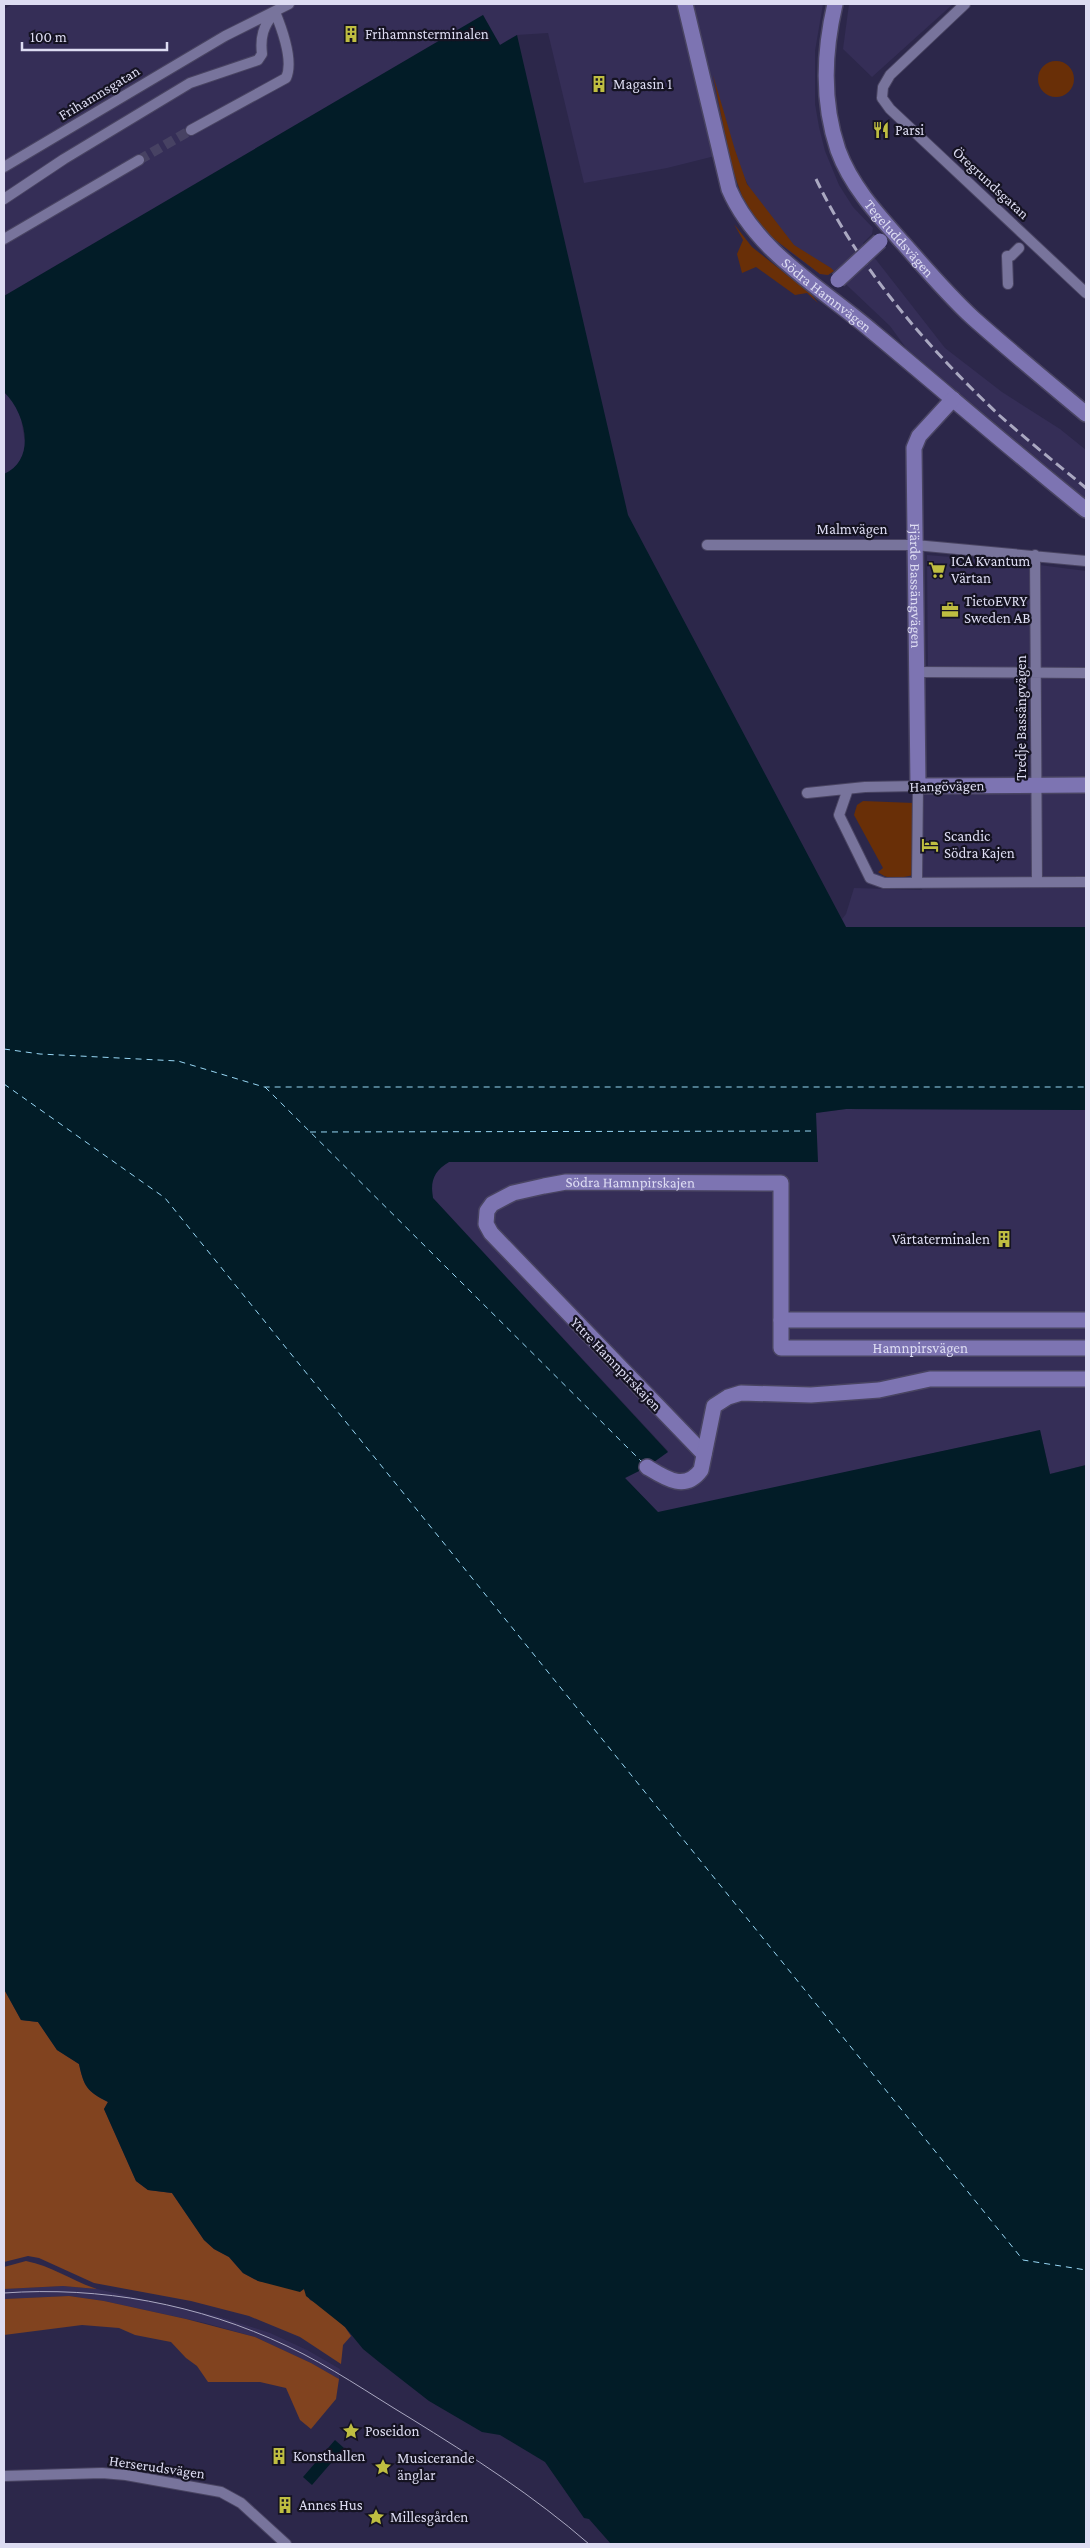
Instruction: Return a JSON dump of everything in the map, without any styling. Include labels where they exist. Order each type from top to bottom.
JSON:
[{"type":"main road","name":"Södra Hamnvägen","points":[[685,4],[724,171],[736,206],[754,232],[1086,510]]},
{"type":"main road","name":"Tegeluddsvägen","points":[[836,4],[828,44],[827,91],[833,132],[841,158],[854,183],[892,231],[973,318],[1086,414]]},
{"type":"main road","points":[[826,292],[892,231]]},
{"type":"main road","name":"Fjärde Bassängvägen","points":[[918,786],[914,448],[919,436],[953,399]]},
{"type":"main road","name":"Hangövägen","points":[[918,786],[1086,785]]},
{"type":"main road","name":"Södra Hamnpirskajen","points":[[487,1211],[492,1204],[513,1193],[566,1182],[781,1183]]},
{"type":"main road","name":"Hamnpirsvägen","points":[[781,1183],[781,1348],[1086,1348]]},
{"type":"main road","name":"Yttre Hamnpirskajen","points":[[487,1211],[486,1224],[491,1233],[704,1454]]},
{"type":"main road","name":"Hamnpirsvägen","points":[[781,1320],[1086,1320]]},
{"type":"main road","name":"Hamnpirsvägen","points":[[704,1454],[711,1412],[718,1403],[741,1393],[782,1394],[879,1390],[930,1379],[1086,1379]]},
{"type":"main road","points":[[647,1467],[667,1480],[686,1482],[697,1476],[701,1470],[704,1454]]},
{"type":"street","name":"Frihamnsgatan","points":[[4,167],[225,36],[289,4]]},
{"type":"street","name":"Öregrundsgatan","points":[[965,4],[890,75],[882,92],[882,98],[890,109],[1086,293]]},
{"type":"street","points":[[191,130],[286,78],[288,73],[286,47],[275,12]]},
{"type":"street","points":[[4,199],[64,159],[190,83],[258,60],[262,54],[261,38],[266,22],[275,12]]},
{"type":"street","points":[[4,239],[139,160]]},
{"type":"street","points":[[1008,284],[1007,256],[1011,256],[1019,248]]},
{"type":"street","name":"Malmvägen","points":[[707,545],[915,545],[1086,561]]},
{"type":"street","name":"Tredje Bassängvägen","points":[[1035,555],[1037,882]]},
{"type":"street","points":[[916,672],[1086,673]]},
{"type":"street","points":[[917,882],[918,786]]},
{"type":"street","name":"Hangövägen","points":[[807,793],[865,787],[918,786]]},
{"type":"street","points":[[848,789],[839,815],[870,878],[884,883],[1086,882]]},
{"type":"street","name":"Herserudsvägen","points":[[4,2476],[102,2473],[126,2475],[221,2492],[244,2504],[286,2544]]},
{"type":"shaded area","points":[[13,4],[823,4],[815,51],[815,104],[825,151],[839,185],[853,207],[873,228],[872,234],[863,243],[945,348],[1002,392],[1060,429],[1086,450],[1086,499],[906,348],[890,326],[833,272],[828,275],[820,274],[777,242],[742,173],[735,151],[667,168],[584,183],[548,33],[517,35],[500,45],[483,15],[4,296],[4,9]]},
{"type":"shaded area","points":[[849,4],[953,4],[872,77],[843,49]]},
{"type":"shaded area","points":[[1056,61],[1068,67],[1074,79],[1068,91],[1056,97],[1044,91],[1038,79],[1044,67]]},
{"type":"shaded area","points":[[713,75],[747,184],[794,245],[834,271],[828,275],[820,274],[769,235],[756,220],[742,196],[732,168]]},
{"type":"shaded area","points":[[734,224],[752,247],[811,294],[818,303],[807,293],[795,295],[756,267],[742,273],[737,254],[743,240]]},
{"type":"shaded area","points":[[4,392],[14,402],[21,419],[26,449],[16,469],[4,474]]},
{"type":"shaded area","points":[[927,555],[1024,563],[1086,571],[1086,927],[846,927],[842,919],[846,914],[854,888],[922,890],[923,794],[1027,794],[1032,775],[1027,680],[928,678]]},
{"type":"shaded area","points":[[863,801],[914,803],[914,875],[891,878],[878,872],[883,868],[854,815],[857,805]]},
{"type":"shaded area","points":[[846,1109],[1086,1110],[1086,1465],[1050,1474],[1040,1430],[658,1513],[625,1478],[647,1467],[668,1451],[433,1198],[431,1184],[434,1175],[439,1167],[449,1162],[817,1162],[815,1113]]},
{"type":"shaded area","points":[[4,1965],[5,1991],[21,2020],[38,2022],[57,2050],[79,2064],[85,2083],[91,2091],[108,2102],[104,2109],[136,2181],[148,2190],[172,2193],[204,2240],[214,2249],[229,2257],[243,2273],[258,2281],[304,2289],[310,2300],[319,2304],[345,2327],[351,2336],[343,2345],[341,2364],[300,2337],[249,2316],[191,2301],[94,2283],[39,2258],[28,2256],[4,2262]]},
{"type":"shaded area","points":[[26,2261],[45,2266],[97,2289],[63,2286],[4,2289],[4,2267]]},
{"type":"shaded area","points":[[63,2286],[97,2289],[217,2316],[270,2333],[307,2350],[340,2369],[339,2379],[311,2363],[255,2337],[205,2323],[104,2301],[69,2296],[4,2299],[4,2289]]},
{"type":"shaded area","points":[[69,2296],[104,2301],[186,2319],[255,2337],[311,2363],[339,2379],[336,2399],[311,2429],[300,2420],[286,2388],[260,2382],[208,2382],[197,2366],[186,2358],[171,2342],[135,2335],[119,2328],[82,2325],[4,2335],[4,2299]]},
{"type":"water","points":[[483,15],[500,45],[517,35],[628,515],[846,927],[1086,927],[1086,1110],[846,1109],[816,1113],[818,1162],[449,1162],[434,1177],[432,1186],[433,1198],[668,1452],[647,1467],[625,1478],[658,1512],[1040,1430],[1050,1474],[1086,1465],[1086,2544],[611,2544],[589,2519],[584,2518],[545,2462],[500,2435],[482,2432],[429,2401],[363,2349],[345,2327],[306,2296],[304,2289],[300,2292],[258,2281],[243,2273],[229,2257],[214,2249],[204,2240],[172,2193],[148,2190],[136,2181],[104,2109],[108,2102],[95,2095],[88,2088],[79,2064],[57,2050],[38,2022],[21,2020],[5,1991],[4,474],[14,467],[21,458],[25,436],[18,412],[4,392],[4,296]]},
{"type":"water","points":[[335,2440],[344,2448],[312,2485],[303,2477]]},
{"type":"ferry route","points":[[4,1049],[40,1054],[178,1061],[264,1087],[1086,1087]]},
{"type":"ferry route","points":[[4,1084],[165,1198],[1023,2260],[1086,2270]]},
{"type":"ferry route","points":[[265,1087],[643,1463]]},
{"type":"ferry route","points":[[310,1132],[815,1131]]},
{"type":"tunnel","points":[[139,160],[191,130]]},
{"type":"tram line","points":[[4,2293],[76,2292],[148,2301],[184,2309],[254,2331],[319,2362],[457,2447],[525,2493],[589,2544]]},
{"type":"railway","points":[[816,179],[833,212],[853,244],[874,275],[921,334],[999,415],[1086,488]]},
{"type":"place","name":"Frihamnsterminalen","points":[[351,34]]},
{"type":"place","name":"Magasin 1","points":[[599,84]]},
{"type":"place","name":"Parsi","points":[[881,130]]},
{"type":"place","name":"ICA Kvantum Värtan","points":[[937,570]]},
{"type":"place","name":"TietoEVRY Sweden AB","points":[[950,610]]},
{"type":"place","name":"Scandic Södra Kajen","points":[[930,845]]},
{"type":"place","name":"Värtaterminalen","points":[[1004,1239]]},
{"type":"place","name":"Poseidon","points":[[351,2431]]},
{"type":"place","name":"Konsthallen","points":[[279,2456]]},
{"type":"place","name":"Musicerande änglar","points":[[383,2467]]},
{"type":"place","name":"Annes Hus","points":[[285,2505]]},
{"type":"place","name":"Millesgården","points":[[376,2517]]}]
